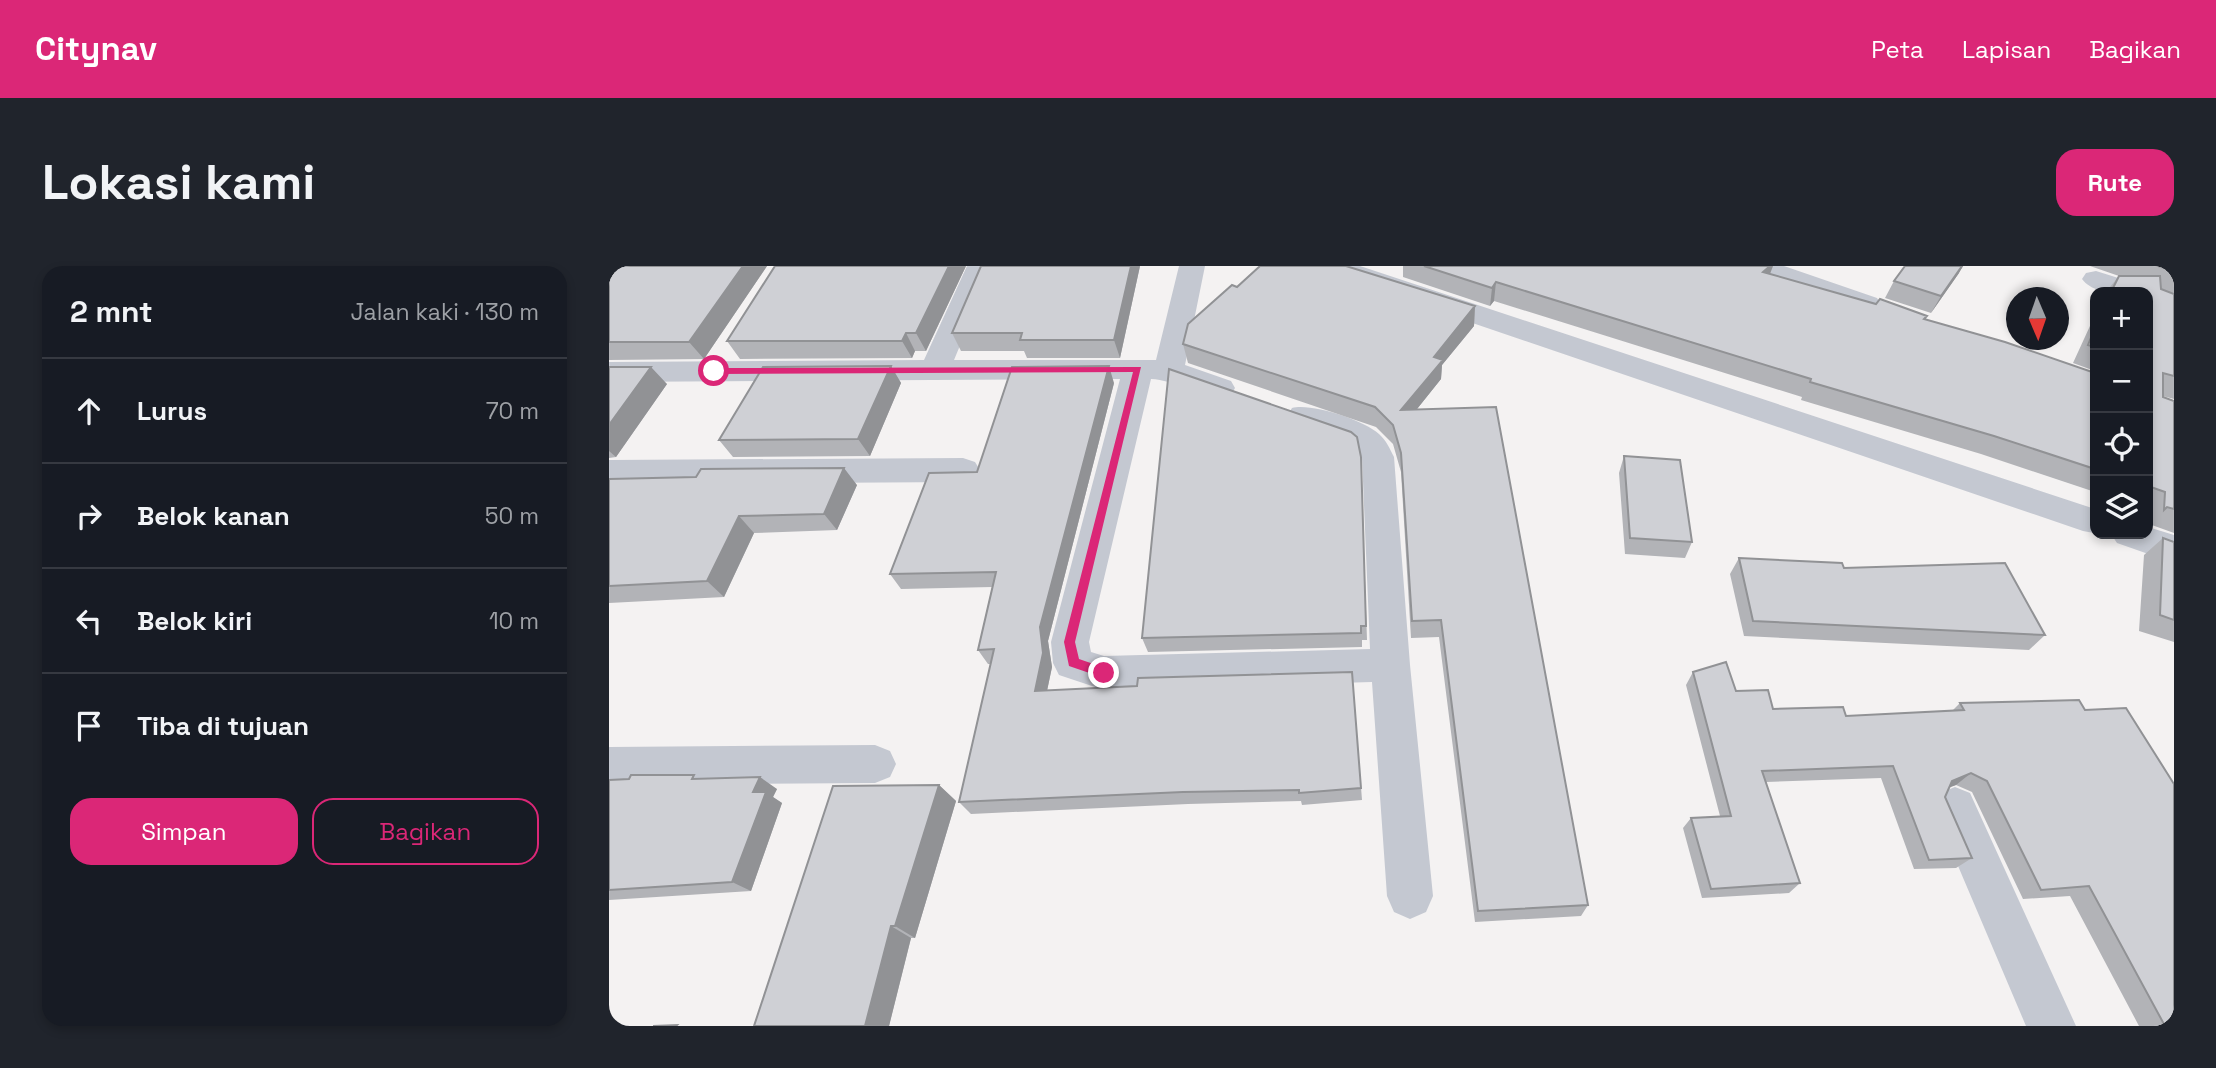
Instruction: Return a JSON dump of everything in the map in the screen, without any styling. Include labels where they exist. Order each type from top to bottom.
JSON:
[{"type":"street","points":[[935,370],[980,266]]},
{"type":"street","points":[[1192,266],[1154,370],[1070,642],[1073,663],[1104,673],[1389,665]]},
{"type":"street","points":[[1333,266],[2090,520]]},
{"type":"street","points":[[1767,269],[1898,315]]},
{"type":"street","points":[[2096,279],[2119,287]]},
{"type":"street","points":[[609,372],[722,359],[935,370],[1154,370],[1364,437],[1375,446],[1381,472],[1389,665],[1411,896]]},
{"type":"street","points":[[609,472],[963,470]]},
{"type":"street","points":[[2144,539],[2174,549]]},
{"type":"street","points":[[609,766],[875,764]]},
{"type":"street","points":[[1955,807],[2051,1026]]},
{"type":"building","points":[[609,266],[743,266],[689,342],[609,342]]},
{"type":"building","points":[[775,266],[949,266],[916,333],[906,333],[902,341],[727,341]]},
{"type":"building","points":[[981,266],[1131,266],[1114,340],[1020,340],[1022,333],[952,333]]},
{"type":"building","points":[[1260,266],[1346,266],[1475,306],[1434,357],[1443,360],[1401,410],[1496,407],[1588,905],[1478,911],[1441,620],[1412,621],[1401,453],[1393,425],[1375,407],[1183,344],[1188,324],[1232,285],[1237,287]]},
{"type":"building","points":[[1424,266],[1770,266],[1763,272],[1876,304],[1880,299],[1927,316],[1924,319],[2006,342],[2006,350],[2028,350],[2090,371],[2090,467],[1496,282],[1492,288]]},
{"type":"building","points":[[1905,266],[1962,266],[1941,296],[1894,281]]},
{"type":"building","points":[[2158,266],[2174,266],[2174,271]]},
{"type":"building","points":[[2119,276],[2160,276],[2161,289],[2174,294],[2174,376],[2163,373],[2163,397],[2174,401],[2174,509],[2167,507],[2164,510],[2165,492],[2153,488],[2153,287],[2114,287]]},
{"type":"building","points":[[891,366],[858,439],[719,440],[763,367]]},
{"type":"building","points":[[1109,366],[1040,627],[1043,653],[1035,691],[1137,686],[1138,678],[1352,672],[1361,788],[1299,793],[1299,790],[1183,792],[959,802],[994,649],[978,650],[996,572],[890,574],[929,473],[977,472],[1012,367]]},
{"type":"building","points":[[609,367],[651,367],[609,425]]},
{"type":"building","points":[[1169,369],[1351,432],[1357,437],[1361,457],[1366,626],[1361,626],[1361,633],[1142,638]]},
{"type":"building","points":[[1624,456],[1680,460],[1692,542],[1630,538]]},
{"type":"building","points":[[844,468],[824,514],[739,516],[707,581],[609,586],[609,479],[696,477],[701,469]]},
{"type":"building","points":[[2163,538],[2174,542],[2174,620],[2160,615]]},
{"type":"building","points":[[1739,558],[1842,563],[1844,568],[2005,563],[2045,635],[1753,621]]},
{"type":"building","points":[[1726,662],[1736,691],[1768,690],[1773,709],[1843,707],[1846,716],[1964,710],[1960,703],[2079,700],[2085,710],[2126,708],[2174,784],[2174,1026],[2165,1026],[2089,886],[2041,890],[1987,781],[1971,773],[1952,781],[1945,797],[1972,858],[1929,860],[1893,766],[1762,771],[1800,883],[1711,889],[1691,818],[1731,816],[1693,672]]},
{"type":"building","points":[[631,775],[694,775],[692,779],[760,777],[753,792],[766,792],[732,882],[609,890],[609,780],[629,779]]},
{"type":"building","points":[[939,785],[895,926],[891,926],[865,1026],[754,1026],[833,786]]},
{"type":"route","points":[[714,371],[1138,369],[1070,642],[1073,663],[1104,673]]}]
